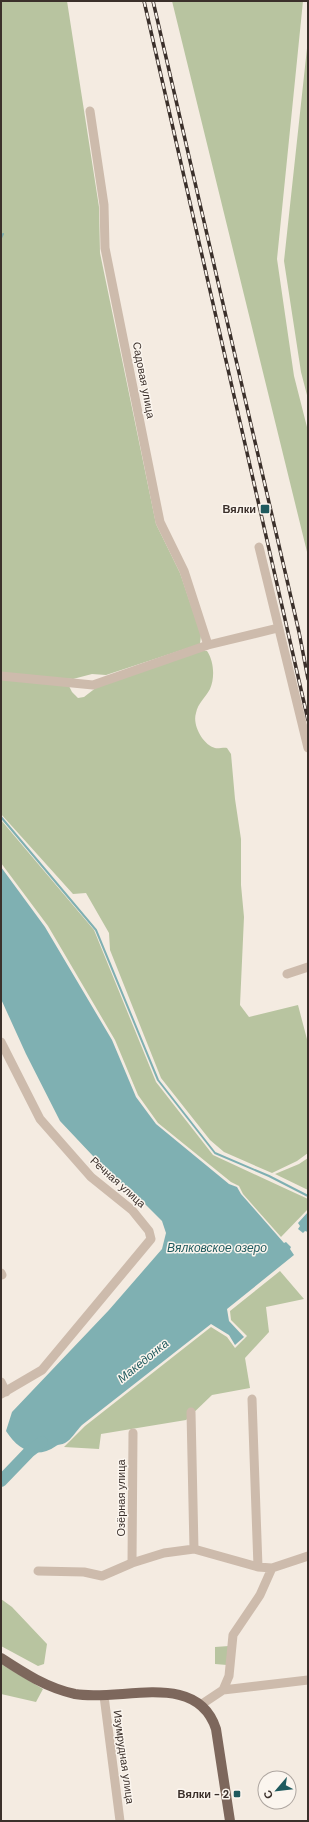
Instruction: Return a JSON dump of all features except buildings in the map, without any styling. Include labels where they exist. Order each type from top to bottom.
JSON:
[{"type":"main road","points":[[1,1658],[34,1679],[57,1689],[85,1695],[104,1696],[170,1693],[189,1698],[202,1704],[211,1715],[216,1728],[230,1821]]},
{"type":"street","name":"Садовая улица","points":[[90,111],[104,205],[105,248],[160,522],[184,571],[208,645]]},
{"type":"street","points":[[259,547],[308,748]]},
{"type":"street","points":[[1,676],[93,685],[208,645],[278,628]]},
{"type":"street","points":[[287,974],[308,967]]},
{"type":"street","name":"Речная улица","points":[[1,1042],[40,1119],[91,1177],[132,1210],[149,1231],[151,1239],[42,1370],[4,1393]]},
{"type":"street","points":[[1,1382],[4,1393]]},
{"type":"street","points":[[252,1399],[258,1567]]},
{"type":"street","points":[[191,1412],[194,1549]]},
{"type":"street","name":"Озёрная улица","points":[[132,1563],[133,1433]]},
{"type":"street","points":[[38,1571],[84,1572],[102,1576],[132,1563],[164,1553],[194,1549],[258,1567],[272,1568],[308,1556]]},
{"type":"street","points":[[223,1690],[229,1676],[233,1635],[260,1594],[272,1568]]},
{"type":"street","points":[[202,1704],[223,1690],[308,1680]]},
{"type":"street","name":"Изумрудная улица","points":[[104,1696],[120,1821]]},
{"type":"green space","points":[[1,1],[67,1],[99,207],[100,253],[156,524],[180,573],[201,635],[200,644],[106,675],[92,674],[73,679],[1,674]]},
{"type":"green space","points":[[172,1],[303,1],[277,259],[294,376],[308,431],[308,556]]},
{"type":"green space","points":[[308,39],[308,399],[301,372],[284,261]]},
{"type":"green space","points":[[202,651],[207,651],[209,655],[213,675],[212,685],[197,709],[195,718],[197,729],[206,743],[215,748],[227,748],[231,754],[235,799],[241,839],[241,885],[244,917],[240,1005],[249,1017],[298,1005],[308,1043],[308,1153],[297,1161],[272,1173],[224,1152],[210,1140],[161,1078],[110,950],[109,933],[86,893],[73,894],[1,814],[1,679],[69,686],[78,698],[84,697],[97,687]]},
{"type":"green space","points":[[1,820],[94,930],[156,1082],[213,1155],[308,1199],[308,1209],[281,1237],[243,1194],[239,1186],[231,1182],[158,1123],[138,1095],[115,1040],[48,926],[1,863]]},
{"type":"green space","points":[[308,1158],[308,1190],[275,1174],[299,1164]]},
{"type":"green space","points":[[280,1271],[304,1299],[266,1307],[269,1332],[245,1358],[250,1388],[212,1395],[186,1420],[101,1434],[99,1449],[64,1447],[85,1426],[211,1327],[227,1337],[235,1348],[247,1336],[231,1320],[230,1311]]},
{"type":"green space","points":[[1,1599],[12,1607],[47,1644],[44,1664],[38,1666],[1,1646]]},
{"type":"green space","points":[[229,1646],[227,1665],[215,1664],[215,1647]]},
{"type":"green space","points":[[1,1664],[43,1689],[36,1702],[1,1694]]},
{"type":"water","name":"Вялковское озеро","points":[[1,867],[45,927],[112,1040],[136,1097],[156,1124],[229,1184],[237,1187],[241,1194],[284,1243],[286,1242],[291,1247],[290,1249],[294,1255],[227,1309],[229,1321],[244,1337],[235,1345],[229,1335],[211,1324],[82,1425],[67,1442],[41,1452],[28,1451],[22,1448],[11,1438],[6,1431],[12,1412],[109,1310],[162,1249],[166,1233],[162,1221],[140,1199],[109,1173],[60,1121],[26,1054],[1,999]]},
{"type":"water","points":[[308,1212],[308,1232],[305,1231],[303,1233],[298,1229],[300,1226],[298,1223]]},
{"type":"waterway","points":[[1,238],[3,234]]},
{"type":"waterway","points":[[1,817],[96,930],[158,1080],[215,1153],[269,1176],[308,1196]]},
{"type":"waterway","name":"Македонка","points":[[1,1481],[29,1452],[42,1442]]},
{"type":"railway","points":[[144,1],[308,720]]},
{"type":"railway","points":[[153,1],[299,632],[308,679]]},
{"type":"place","name":"Вялки","points":[[265,509]]},
{"type":"place","name":"Вялки - 2","points":[[237,1794]]}]
